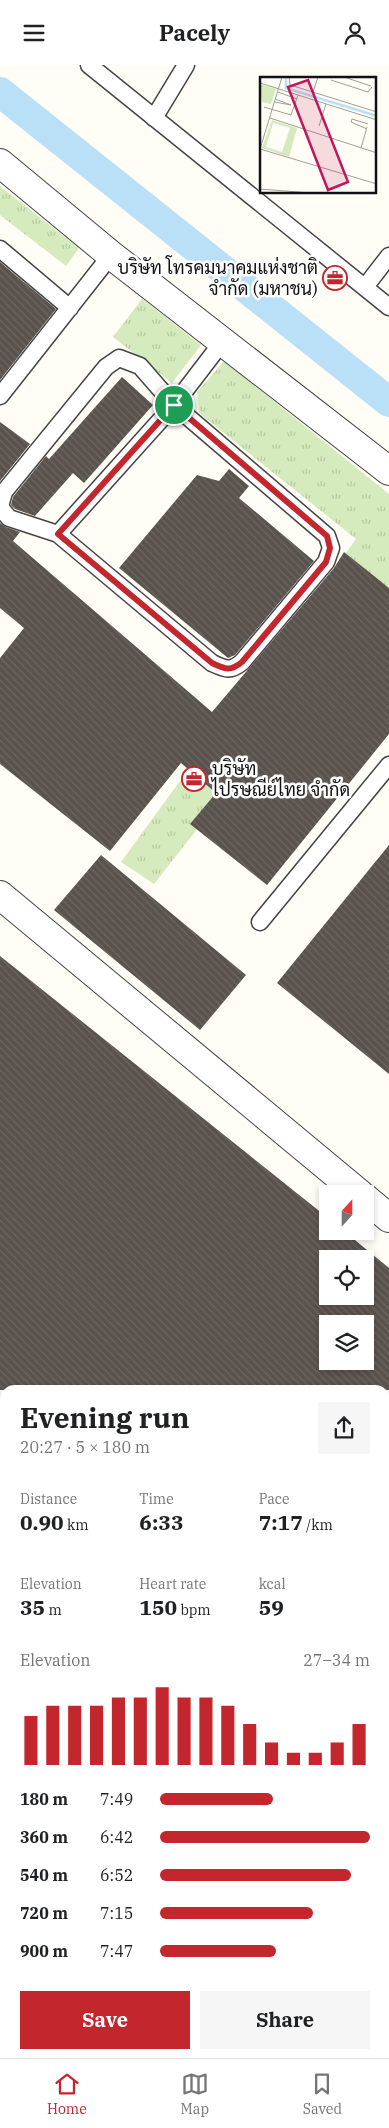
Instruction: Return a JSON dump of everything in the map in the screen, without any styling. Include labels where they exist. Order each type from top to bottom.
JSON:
[{"type":"street","points":[[0,163],[111,255],[389,471]]},
{"type":"street","points":[[0,895],[349,1185]]},
{"type":"street","points":[[374,1206],[389,1218]]},
{"type":"lane","points":[[89,65],[389,307]]},
{"type":"lane","points":[[154,117],[186,65]]},
{"type":"lane","points":[[0,249],[70,308]]},
{"type":"lane","points":[[0,397],[111,255]]},
{"type":"lane","points":[[365,287],[389,256]]},
{"type":"lane","points":[[58,534],[174,405],[223,341]]},
{"type":"lane","points":[[119,358],[140,366],[174,405],[327,536],[329,542],[330,548],[326,562],[242,662],[234,668],[224,669],[212,663],[58,534],[9,518],[0,507],[4,492],[106,367],[119,358]]},
{"type":"lane","points":[[260,922],[389,765]]},
{"type":"green space","points":[[0,186],[79,248],[66,266],[0,215]]},
{"type":"green space","points":[[142,299],[201,345],[172,383],[113,337]]},
{"type":"green space","points":[[224,361],[389,494],[389,585],[154,884],[121,862],[356,539],[199,413],[197,392]]},
{"type":"building","points":[[0,262],[56,309],[0,380]]},
{"type":"building","points":[[122,377],[153,405],[84,483],[73,473],[35,516],[15,509],[11,505],[13,497],[46,456],[49,459]]},
{"type":"building","points":[[0,422],[30,444],[0,481]]},
{"type":"building","points":[[229,469],[249,486],[239,498],[314,561],[235,655],[228,658],[119,568],[197,475],[219,481]]},
{"type":"building","points":[[0,523],[20,532],[13,541],[212,712],[334,568],[344,552],[389,588],[389,734],[267,885],[190,824],[216,793],[181,763],[110,851],[0,764],[0,658],[24,628],[0,608]]},
{"type":"building","points":[[389,845],[389,1074],[277,983]]},
{"type":"building","points":[[101,855],[246,975],[200,1030],[54,910]]},
{"type":"building","points":[[0,956],[319,1211],[319,1240],[355,1240],[367,1250],[319,1250],[319,1305],[374,1305],[374,1256],[389,1268],[389,1385],[0,1385]]},
{"type":"waterway","points":[[0,92],[389,402]]},
{"type":"place","name":"บริษัท โทรคมนาคมแห่งชาติ จำกัด (มหาชน)","points":[[335,278]]},
{"type":"place","name":"บริษัท ไปรษณีย์ไทย จำกัด","points":[[194,779]]},
{"type":"route","points":[[174,405],[327,536],[330,548],[326,562],[242,662],[234,668],[224,669],[212,663],[58,534],[174,405]]}]
